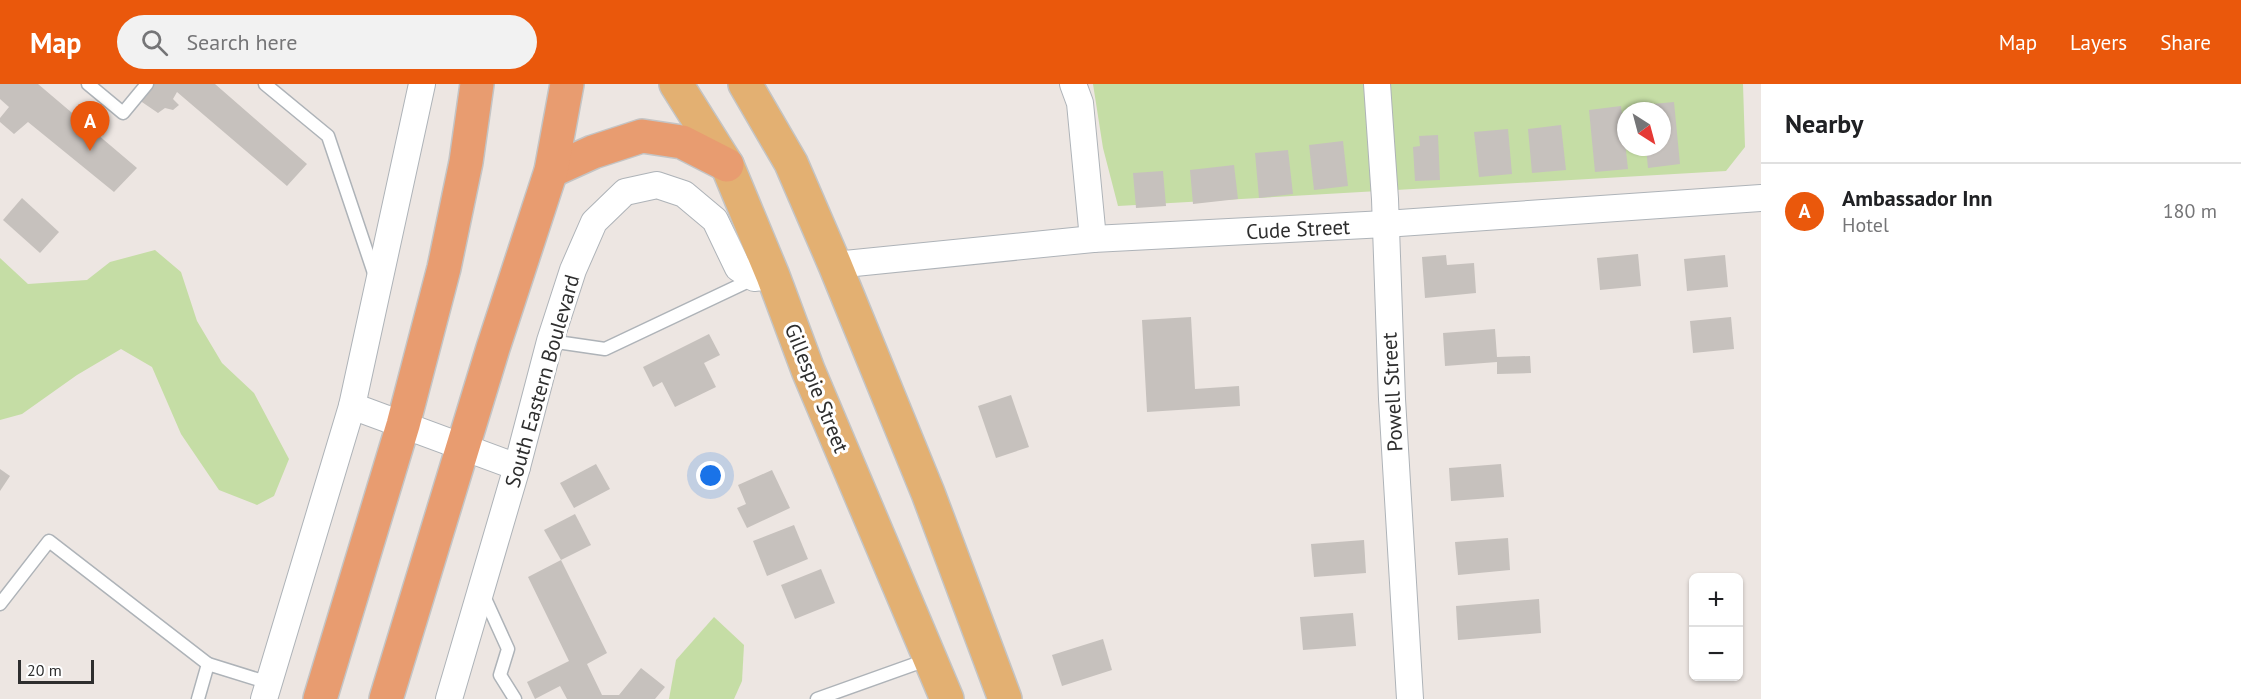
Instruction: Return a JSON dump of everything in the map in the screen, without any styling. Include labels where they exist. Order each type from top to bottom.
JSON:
[{"type":"highway","points":[[320,699],[403,425],[444,268],[466,162],[477,84]]},
{"type":"highway","points":[[386,699],[493,348],[551,171],[567,84]]},
{"type":"highway","points":[[551,171],[593,152],[642,136],[682,142],[727,165]]},
{"type":"main road","name":"Gillespie Street","points":[[676,84],[727,165],[764,277],[808,370],[946,699]]},
{"type":"main road","points":[[745,84],[790,163],[835,265],[928,493],[1005,699]]},
{"type":"street","points":[[267,691],[352,406],[422,84]]},
{"type":"street","points":[[1073,84],[1080,103],[1094,239]]},
{"type":"street","name":"Powell Street","points":[[1377,84],[1385,199],[1392,399],[1410,699]]},
{"type":"street","name":"South Eastern Boulevard","points":[[449,699],[517,467],[550,341],[573,270],[594,222],[625,192],[657,185],[684,194],[715,220],[738,268],[764,277]]},
{"type":"street","name":"Cude Street","points":[[835,265],[1094,239],[1385,224],[1761,198]]},
{"type":"street","points":[[352,406],[517,467]]},
{"type":"lane","points":[[88,84],[123,113],[147,84]]},
{"type":"lane","points":[[265,84],[328,136],[379,287]]},
{"type":"lane","points":[[550,341],[605,349],[764,277]]},
{"type":"lane","points":[[0,604],[49,541],[208,664],[267,691]]},
{"type":"lane","points":[[481,590],[508,649],[500,675],[515,699]]},
{"type":"lane","points":[[817,699],[930,659]]},
{"type":"lane","points":[[198,699],[208,664]]},
{"type":"green space","points":[[1093,84],[1743,84],[1745,147],[1726,171],[1118,206],[1103,148]]},
{"type":"green space","points":[[155,250],[181,272],[197,321],[222,363],[254,393],[289,459],[274,496],[257,505],[219,490],[181,434],[152,367],[121,349],[77,375],[22,414],[0,420],[0,258],[28,284],[87,280],[110,262]]},
{"type":"green space","points":[[714,617],[744,645],[742,681],[734,699],[669,699],[676,660]]},
{"type":"building","points":[[0,84],[38,84],[137,168],[114,192],[28,122],[14,134],[0,122],[0,118],[9,107],[0,99]]},
{"type":"building","points":[[153,84],[215,84],[307,164],[287,186],[177,92],[173,99],[179,105],[173,110],[165,108],[158,113],[139,100]]},
{"type":"building","points":[[1671,102],[1674,102],[1680,164],[1648,168],[1647,156],[1671,156]]},
{"type":"building","points":[[1617,106],[1617,156],[1627,156],[1628,169],[1595,172],[1589,110]]},
{"type":"building","points":[[1561,125],[1566,170],[1532,173],[1528,129]]},
{"type":"building","points":[[1508,129],[1512,174],[1479,177],[1474,132]]},
{"type":"building","points":[[1438,135],[1440,180],[1415,181],[1413,147],[1420,146],[1419,136]]},
{"type":"building","points":[[1343,141],[1348,186],[1314,190],[1309,145]]},
{"type":"building","points":[[1288,150],[1293,194],[1259,198],[1255,153]]},
{"type":"building","points":[[1234,165],[1238,199],[1193,204],[1190,170]]},
{"type":"building","points":[[1163,171],[1166,206],[1136,208],[1133,173]]},
{"type":"building","points":[[22,198],[59,232],[40,253],[3,220]]},
{"type":"building","points":[[1638,254],[1641,286],[1600,290],[1597,258]]},
{"type":"building","points":[[1446,255],[1447,265],[1474,263],[1476,293],[1425,298],[1422,257]]},
{"type":"building","points":[[1725,255],[1728,287],[1687,291],[1684,259]]},
{"type":"building","points":[[1191,317],[1195,389],[1239,386],[1240,406],[1147,412],[1142,320]]},
{"type":"building","points":[[1731,317],[1734,349],[1693,353],[1690,321]]},
{"type":"building","points":[[1495,329],[1497,357],[1530,356],[1531,373],[1497,374],[1497,362],[1445,366],[1443,333]]},
{"type":"building","points":[[709,334],[720,355],[704,363],[716,387],[675,407],[662,382],[653,387],[643,367]]},
{"type":"building","points":[[1011,395],[1029,447],[996,458],[978,406]]},
{"type":"building","points":[[596,464],[610,489],[574,508],[560,483]]},
{"type":"building","points":[[1501,464],[1504,497],[1451,501],[1449,468]]},
{"type":"building","points":[[0,469],[10,476],[0,491]]},
{"type":"building","points":[[772,470],[790,508],[747,528],[737,508],[746,504],[738,485]]},
{"type":"building","points":[[575,514],[591,545],[561,560],[544,530]]},
{"type":"building","points":[[794,525],[808,559],[767,576],[753,541]]},
{"type":"building","points":[[1508,538],[1510,570],[1458,575],[1455,542]]},
{"type":"building","points":[[1364,540],[1366,573],[1314,577],[1311,544]]},
{"type":"building","points":[[561,560],[607,653],[587,664],[602,695],[619,695],[641,668],[665,687],[655,699],[567,699],[560,686],[535,699],[527,682],[569,661],[528,577]]},
{"type":"building","points":[[821,569],[835,603],[795,619],[781,585]]},
{"type":"building","points":[[1539,599],[1541,633],[1458,640],[1456,606]]},
{"type":"building","points":[[1353,613],[1356,646],[1303,650],[1300,617]]},
{"type":"building","points":[[1103,639],[1112,670],[1062,686],[1052,655]]},
{"type":"place","name":"Ambassador Inn","points":[[90,151]]}]
